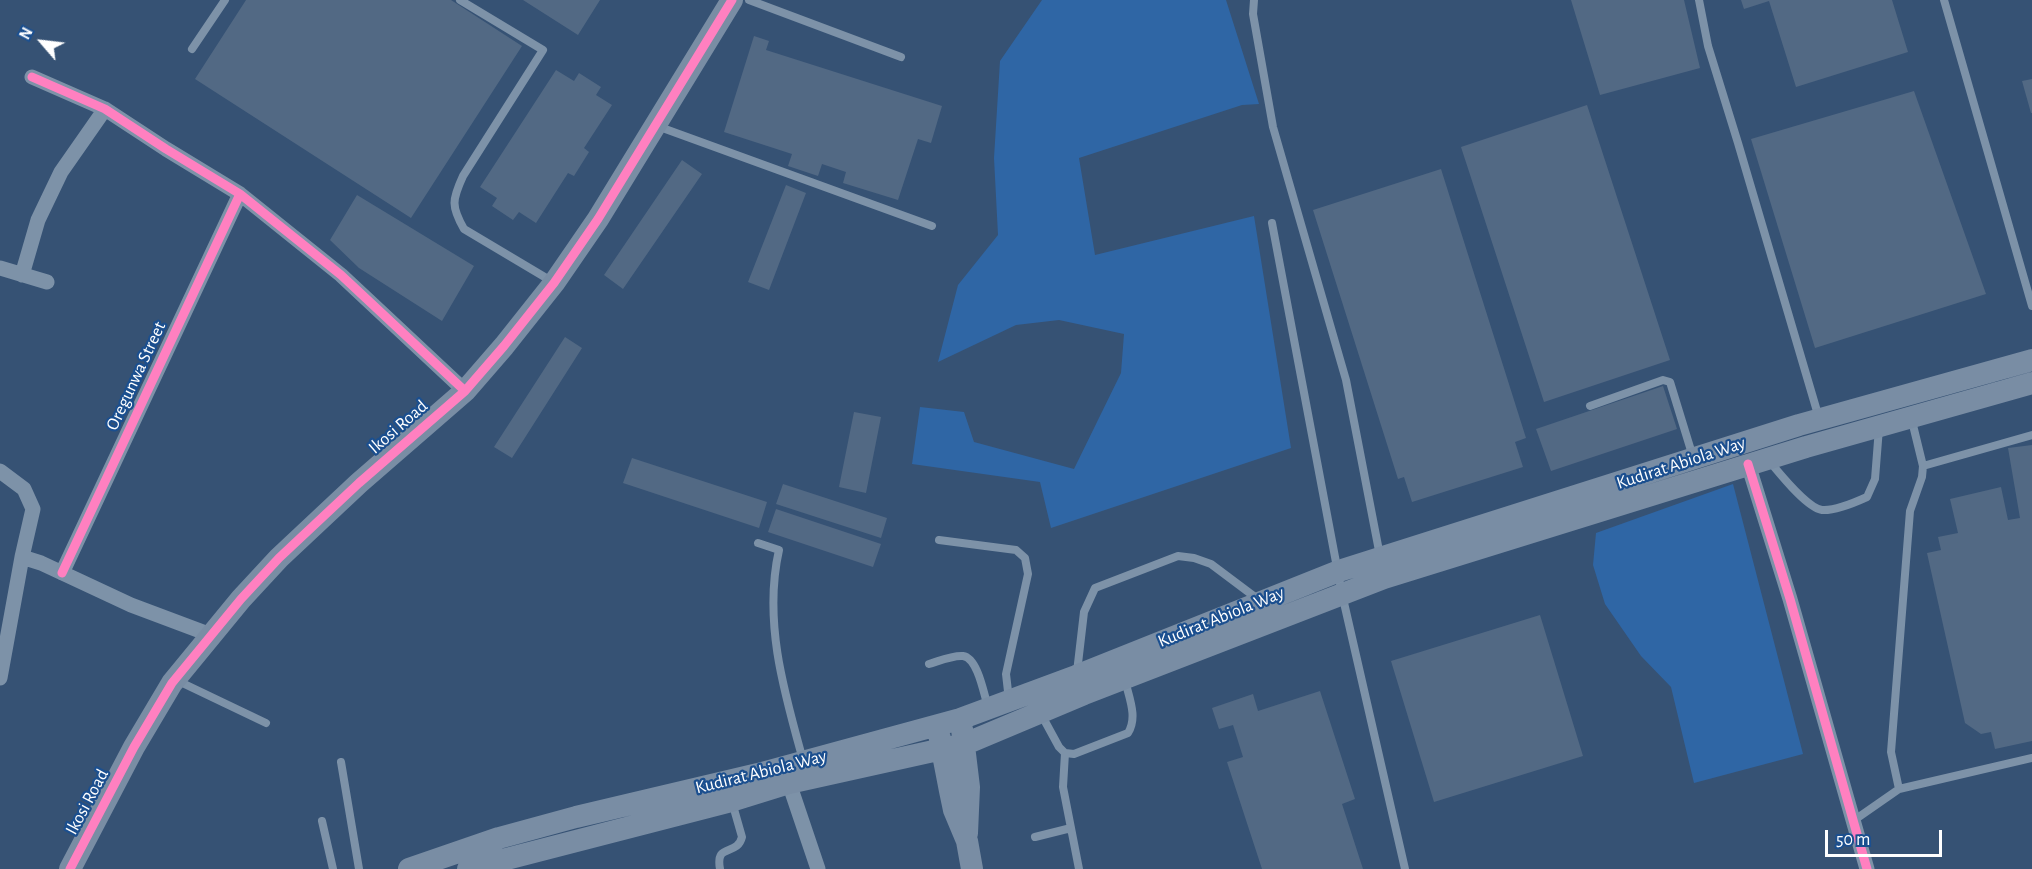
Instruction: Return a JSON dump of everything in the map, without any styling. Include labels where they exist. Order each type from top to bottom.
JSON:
[{"type":"main road","name":"Ikosi Road","points":[[72,868],[134,747],[175,680],[241,598],[279,558],[359,483],[465,391],[504,346],[554,283],[598,219],[732,0]]},
{"type":"main road","name":"Kudirat Abiola Way","points":[[468,869],[731,801],[789,783],[965,744],[1342,594],[1382,568],[1694,459],[1820,419],[2032,360]]},
{"type":"main road","name":"Kudirat Abiola Way","points":[[409,869],[510,835],[804,762],[960,719],[1076,676],[1339,571],[1382,568],[2032,383]]},
{"type":"main road","points":[[960,719],[969,788],[967,841],[972,869]]},
{"type":"main road","points":[[938,725],[954,810],[967,841]]},
{"type":"street","points":[[32,77],[105,109],[240,194],[340,275],[465,391]]},
{"type":"street","points":[[22,275],[38,220],[60,172],[105,109]]},
{"type":"street","name":"Oregunwa Street","points":[[62,573],[240,194]]},
{"type":"street","points":[[0,268],[47,282]]},
{"type":"street","points":[[1758,461],[1790,599],[1867,869]]},
{"type":"street","points":[[0,471],[24,489],[33,509],[0,678]]},
{"type":"street","points":[[22,557],[41,563],[130,605],[211,635]]},
{"type":"street","points":[[789,783],[818,869]]},
{"type":"lane","points":[[192,49],[225,0]]},
{"type":"lane","points":[[460,0],[543,50],[463,176],[454,195],[456,214],[464,229],[554,283]]},
{"type":"lane","points":[[749,0],[901,57]]},
{"type":"lane","points":[[1254,0],[1252,14],[1273,127],[1346,380],[1382,568]]},
{"type":"lane","points":[[1699,0],[1707,46],[1738,142],[1820,419]]},
{"type":"lane","points":[[1944,0],[2032,306]]},
{"type":"lane","points":[[656,126],[932,226]]},
{"type":"lane","points":[[1272,223],[1342,594],[1405,869]]},
{"type":"lane","points":[[1590,406],[1663,380],[1671,382],[1694,459]]},
{"type":"lane","points":[[1899,789],[1891,752],[1910,511],[1922,477],[1923,466],[1912,418]]},
{"type":"lane","points":[[1758,461],[1815,507],[1822,510],[1852,504],[1867,497],[1875,479],[1879,427]]},
{"type":"lane","points":[[1923,466],[2032,435]]},
{"type":"lane","points":[[939,540],[1016,550],[1025,558],[1028,574],[999,705]]},
{"type":"lane","points":[[758,543],[779,550],[774,589],[775,645],[787,702],[804,762]]},
{"type":"lane","points":[[1076,676],[1084,612],[1095,588],[1178,556],[1194,558],[1211,564],[1261,601]]},
{"type":"lane","points":[[929,663],[962,656],[971,660],[999,705]]},
{"type":"lane","points":[[1041,712],[1059,747],[1065,753],[1074,754],[1128,733],[1134,718],[1125,679]]},
{"type":"lane","points":[[175,680],[266,723]]},
{"type":"lane","points":[[1065,753],[1063,787],[1079,869]]},
{"type":"lane","points":[[1853,822],[1899,789],[2032,758]]},
{"type":"lane","points":[[340,762],[359,869]]},
{"type":"lane","points":[[720,869],[718,857],[720,853],[737,845],[742,837],[731,801]]},
{"type":"lane","points":[[322,821],[333,869]]},
{"type":"lane","points":[[1035,837],[1071,828]]},
{"type":"shaded area","points":[[1042,0],[1226,0],[1259,104],[1242,105],[1079,158],[1095,255],[1254,216],[1291,448],[1051,528],[1040,482],[912,464],[920,407],[964,412],[974,442],[1074,469],[1121,373],[1124,334],[1059,320],[1016,325],[938,362],[958,285],[998,235],[994,158],[1000,61]]},
{"type":"shaded area","points":[[1733,484],[1803,754],[1694,783],[1671,687],[1641,656],[1605,604],[1593,565],[1596,533]]},
{"type":"building","points":[[246,0],[451,0],[522,46],[411,218],[195,79]]},
{"type":"building","points":[[523,0],[600,0],[578,35]]},
{"type":"building","points":[[1571,0],[1684,0],[1700,68],[1600,95]]},
{"type":"building","points":[[1741,0],[1892,0],[1908,52],[1796,87],[1769,1],[1744,9]]},
{"type":"building","points":[[754,36],[769,41],[766,50],[942,106],[931,143],[918,139],[898,200],[843,183],[846,172],[822,164],[818,176],[788,166],[792,154],[724,132]]},
{"type":"building","points":[[556,70],[574,81],[579,73],[601,87],[596,95],[612,105],[584,148],[589,152],[574,176],[568,173],[536,223],[519,212],[513,220],[492,206],[497,198],[480,187]]},
{"type":"building","points":[[2032,79],[2032,113],[2031,113],[2022,81]]},
{"type":"building","points":[[1914,91],[1986,294],[1815,348],[1751,139]]},
{"type":"building","points":[[1587,105],[1670,360],[1544,402],[1461,147]]},
{"type":"building","points":[[682,160],[702,174],[623,289],[604,275]]},
{"type":"building","points":[[1441,169],[1526,438],[1515,442],[1523,467],[1412,502],[1404,477],[1398,479],[1313,210]]},
{"type":"building","points":[[786,185],[806,193],[769,290],[748,282]]},
{"type":"building","points":[[357,195],[474,266],[442,321],[359,268],[330,240]]},
{"type":"building","points":[[565,337],[582,348],[512,458],[494,447]]},
{"type":"building","points":[[1663,386],[1677,429],[1551,471],[1536,429]]},
{"type":"building","points":[[854,412],[881,417],[866,493],[839,487]]},
{"type":"building","points":[[2032,445],[2032,741],[1995,749],[1991,732],[1981,734],[1965,723],[1927,553],[1941,550],[1938,537],[1958,533],[1950,499],[2001,487],[2008,520],[2020,518],[2008,448]]},
{"type":"building","points":[[632,458],[767,502],[759,528],[623,483]]},
{"type":"building","points":[[783,484],[887,518],[881,538],[776,504]]},
{"type":"building","points":[[776,509],[881,544],[873,567],[768,532]]},
{"type":"building","points":[[1540,615],[1583,756],[1434,802],[1391,661]]},
{"type":"building","points":[[1320,691],[1355,799],[1342,804],[1363,869],[1262,869],[1227,762],[1243,757],[1233,725],[1219,729],[1212,708],[1253,694],[1258,711]]},
{"type":"cycle path","points":[[70,869],[134,747],[172,683],[241,599],[279,558],[359,483],[465,391],[504,346],[554,283],[598,219],[732,0]]},
{"type":"cycle path","points":[[32,77],[105,109],[240,194],[341,275],[465,391]]},
{"type":"cycle path","points":[[62,573],[240,194]]},
{"type":"cycle path","points":[[1748,464],[1790,599],[1867,869]]}]
